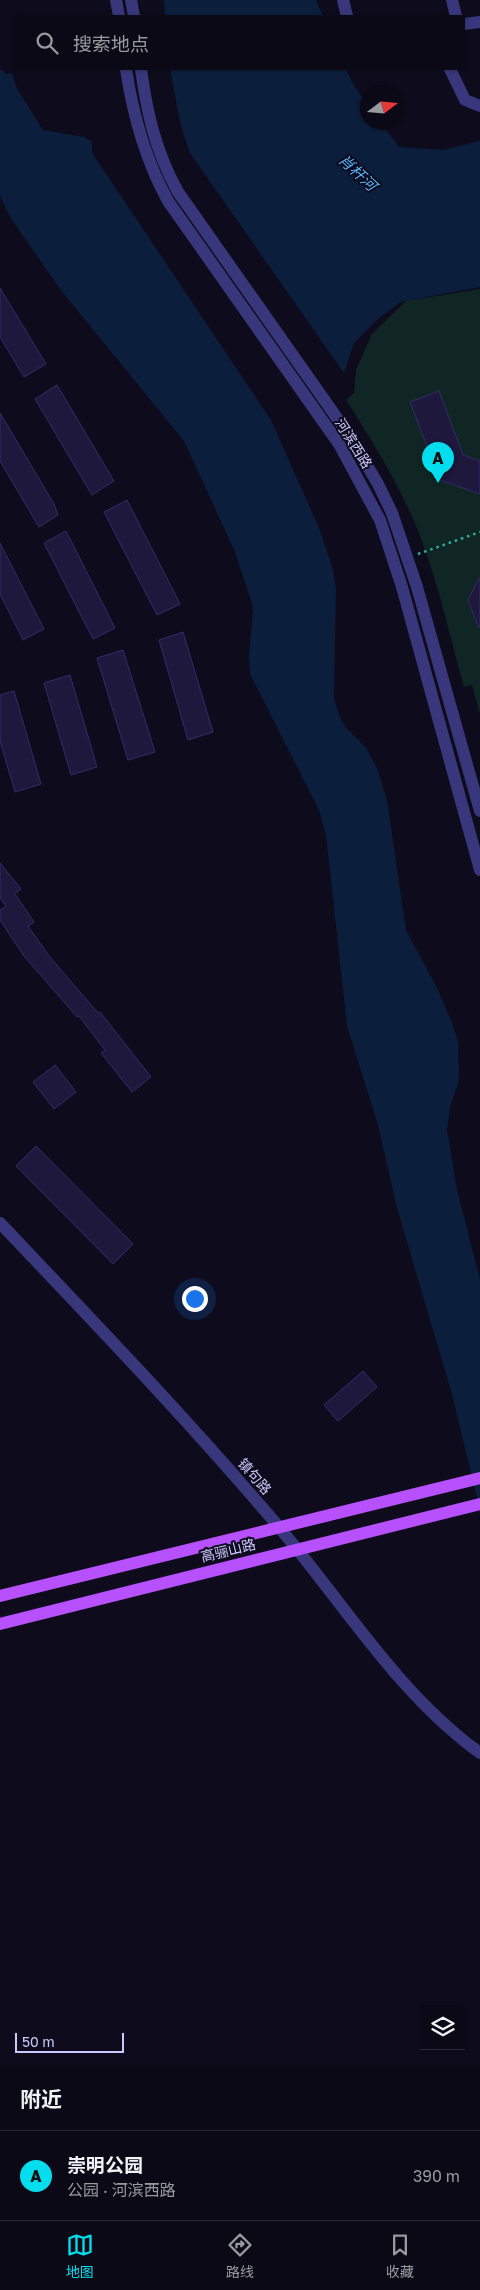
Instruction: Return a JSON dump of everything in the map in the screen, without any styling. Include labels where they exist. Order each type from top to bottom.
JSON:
[{"type":"main road","name":"高骊山路","points":[[0,1596],[278,1526],[480,1478]]},
{"type":"main road","name":"高骊山路","points":[[0,1624],[296,1548],[480,1504]]},
{"type":"street","points":[[116,0],[118,15]]},
{"type":"street","points":[[131,0],[134,15]]},
{"type":"street","points":[[343,0],[347,15]]},
{"type":"street","points":[[452,0],[456,15]]},
{"type":"street","points":[[465,24],[480,22]]},
{"type":"street","name":"河滨西路","points":[[126,70],[143,147],[153,173],[168,201],[339,444],[380,520],[402,587],[480,870]]},
{"type":"street","name":"河滨西路","points":[[141,70],[148,118],[164,168],[178,192],[349,435],[378,484],[392,513],[407,557],[480,811]]},
{"type":"street","points":[[450,70],[465,100],[480,106]]},
{"type":"street","name":"镇句路","points":[[0,1223],[182,1414],[278,1526],[398,1676],[455,1735],[480,1753]]},
{"type":"path","points":[[407,557],[480,532]]},
{"type":"green space","points":[[480,289],[480,714],[472,685],[464,687],[434,576],[419,533],[396,483],[346,400],[354,393],[356,370],[372,334],[406,301]]},
{"type":"water","points":[[164,0],[316,0],[323,15],[165,15]]},
{"type":"water","points":[[0,69],[6,74],[12,73],[17,89],[43,130],[84,137],[92,142],[92,153],[271,420],[319,528],[332,566],[336,588],[334,698],[338,713],[346,728],[366,748],[377,768],[387,800],[406,930],[437,988],[458,1042],[459,1080],[450,1107],[447,1130],[457,1190],[480,1280],[480,1510],[452,1394],[397,1208],[378,1125],[347,1026],[326,835],[319,810],[250,674],[249,657],[253,611],[251,600],[235,552],[184,441],[60,289],[10,217],[0,195]]},
{"type":"water","name":"肖杆河","points":[[170,70],[346,70],[360,94],[360,130],[386,130],[399,147],[442,150],[480,141],[480,287],[401,302],[380,317],[354,343],[344,373],[190,153],[181,126]]},
{"type":"building","points":[[0,288],[46,364],[24,377],[0,337]]},
{"type":"building","points":[[57,385],[114,481],[92,495],[35,399]]},
{"type":"building","points":[[439,391],[463,455],[480,461],[480,494],[440,480],[410,402]]},
{"type":"building","points":[[0,413],[54,504],[58,515],[39,527],[0,461]]},
{"type":"building","points":[[127,500],[180,604],[157,615],[104,512]]},
{"type":"building","points":[[66,531],[115,628],[93,639],[44,543]]},
{"type":"building","points":[[0,543],[44,629],[23,640],[0,594]]},
{"type":"building","points":[[480,577],[480,628],[479,628],[468,600]]},
{"type":"building","points":[[183,632],[213,732],[188,740],[159,640]]},
{"type":"building","points":[[123,650],[155,752],[128,760],[97,658]]},
{"type":"building","points":[[70,675],[97,767],[71,775],[44,683]]},
{"type":"building","points":[[14,691],[41,784],[15,792],[0,741],[0,695]]},
{"type":"building","points":[[0,863],[21,889],[15,894],[34,922],[28,926],[49,956],[98,1013],[100,1012],[151,1077],[132,1092],[101,1053],[105,1050],[79,1016],[77,1017],[24,956],[0,920],[0,910],[6,906],[0,898]]},
{"type":"building","points":[[55,1065],[76,1092],[54,1109],[33,1082]]},
{"type":"building","points":[[36,1146],[133,1244],[113,1264],[16,1166]]},
{"type":"building","points":[[363,1371],[377,1387],[338,1421],[324,1405]]},
{"type":"place","name":"崇明公园","points":[[438,483]]}]
